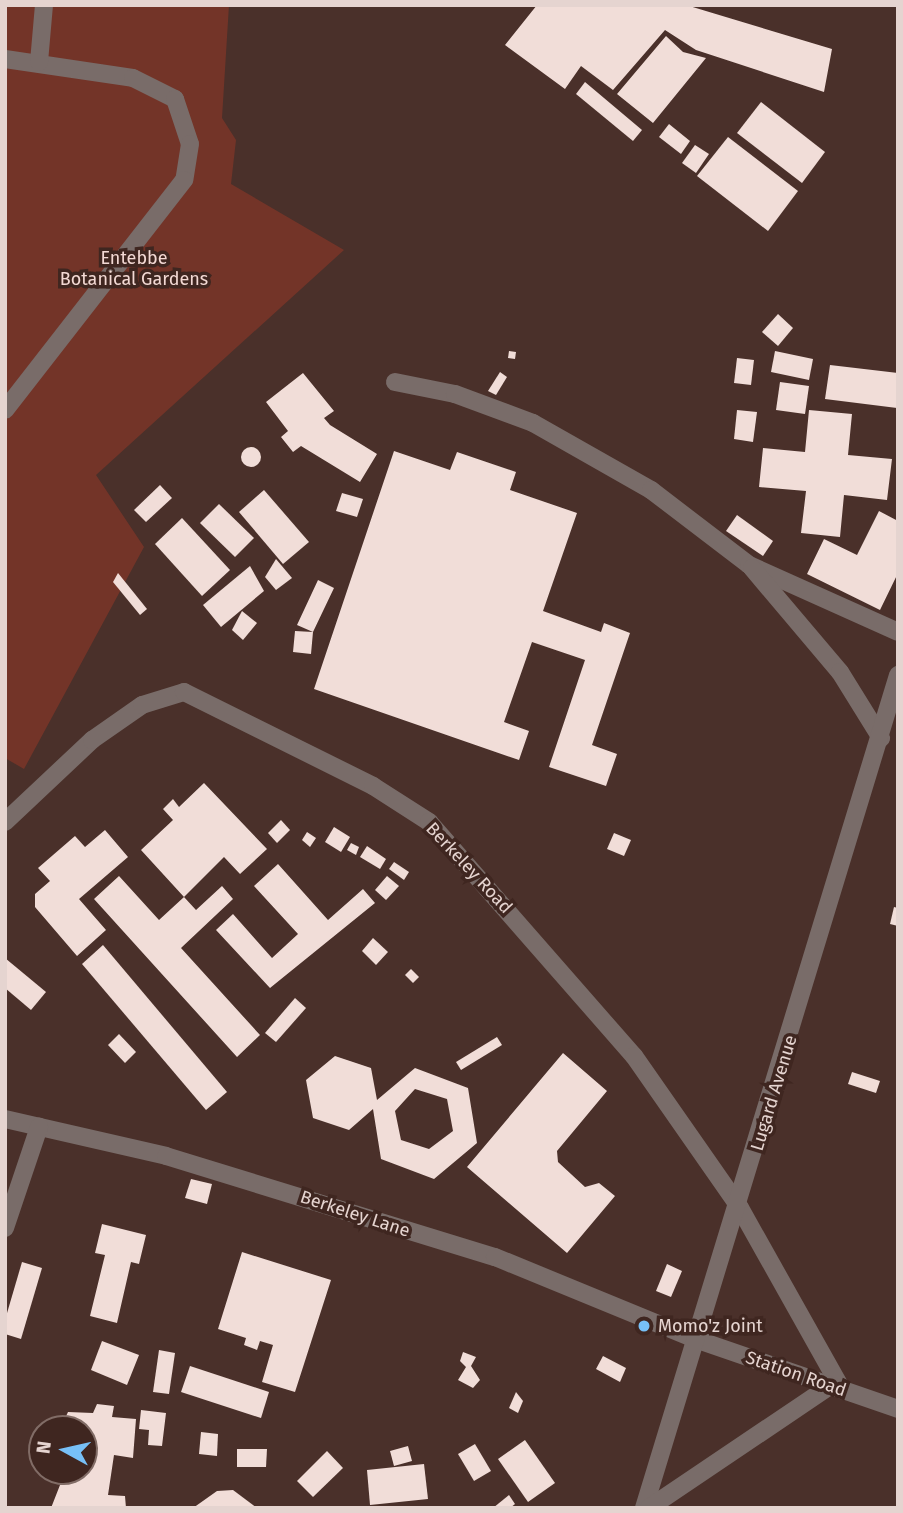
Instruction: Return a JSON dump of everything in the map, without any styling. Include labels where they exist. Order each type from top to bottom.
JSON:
[{"type":"street","points":[[39,62],[44,5]]},
{"type":"street","points":[[5,59],[133,78],[175,99],[190,144],[184,180],[5,410]]},
{"type":"street","points":[[395,383],[483,402],[569,441],[651,491],[749,565],[840,672],[881,738]]},
{"type":"street","points":[[749,565],[898,632]]},
{"type":"street","name":"Lugard Avenue","points":[[643,1508],[695,1339],[740,1208],[898,675]]},
{"type":"street","name":"Berkeley Road","points":[[5,822],[92,740],[142,705],[184,692],[373,786],[429,822],[634,1056],[740,1208],[836,1388]]},
{"type":"street","name":"Berkeley Lane","points":[[5,1119],[166,1156],[495,1257],[695,1339]]},
{"type":"street","points":[[5,1227],[39,1127]]},
{"type":"street","name":"Station Road","points":[[695,1339],[898,1409]]},
{"type":"street","points":[[649,1508],[836,1388]]},
{"type":"green space","name":"Entebbe Botanical Gardens","points":[[5,5],[229,5],[222,118],[236,140],[231,184],[344,250],[96,475],[144,547],[24,769],[5,758]]},
{"type":"building","points":[[537,5],[686,5],[832,49],[824,92],[696,50],[665,30],[613,90],[581,66],[565,89],[505,45]]},
{"type":"building","points":[[666,36],[683,52],[706,58],[653,123],[617,94]]},
{"type":"building","points":[[585,82],[642,130],[633,141],[576,94]]},
{"type":"building","points":[[761,102],[825,152],[802,183],[737,133]]},
{"type":"building","points":[[669,124],[690,141],[681,154],[659,137]]},
{"type":"building","points":[[728,137],[798,191],[768,231],[697,176]]},
{"type":"building","points":[[695,145],[709,154],[696,173],[682,163]]},
{"type":"building","points":[[778,314],[793,328],[778,346],[762,332]]},
{"type":"building","points":[[509,351],[516,352],[515,359],[508,358]]},
{"type":"building","points":[[775,351],[813,359],[809,380],[771,372]]},
{"type":"building","points":[[737,358],[754,360],[751,385],[734,383]]},
{"type":"building","points":[[830,365],[898,373],[897,408],[825,399]]},
{"type":"building","points":[[500,372],[507,377],[496,395],[488,391]]},
{"type":"building","points":[[303,373],[334,411],[324,418],[330,425],[377,454],[360,482],[301,446],[293,452],[281,437],[288,431],[266,402]]},
{"type":"building","points":[[780,382],[809,386],[805,414],[776,410]]},
{"type":"building","points":[[737,410],[757,412],[753,442],[734,439]]},
{"type":"building","points":[[809,410],[852,414],[848,455],[892,459],[887,500],[844,495],[840,537],[801,533],[806,491],[759,487],[763,448],[805,452]]},
{"type":"building","points":[[251,447],[258,450],[261,457],[258,464],[251,467],[244,464],[241,457],[244,450]]},
{"type":"building","points":[[394,451],[450,470],[457,452],[516,472],[510,490],[577,513],[543,611],[601,632],[604,623],[630,633],[592,745],[617,754],[606,786],[549,767],[585,660],[532,642],[504,722],[529,731],[519,760],[314,689]]},
{"type":"building","points":[[160,485],[172,498],[146,522],[134,510]]},
{"type":"building","points":[[264,490],[309,542],[283,564],[239,512]]},
{"type":"building","points":[[342,493],[363,499],[357,517],[336,511]]},
{"type":"building","points":[[219,504],[254,538],[235,557],[200,523]]},
{"type":"building","points":[[879,511],[898,521],[898,573],[880,610],[807,574],[824,539],[857,555]]},
{"type":"building","points":[[737,515],[773,541],[763,556],[726,531]]},
{"type":"building","points":[[182,518],[230,570],[202,596],[155,544]]},
{"type":"building","points":[[276,559],[292,578],[276,590],[265,577]]},
{"type":"building","points":[[250,566],[264,591],[221,627],[203,605]]},
{"type":"building","points":[[118,573],[147,609],[140,615],[113,582]]},
{"type":"building","points":[[318,580],[334,588],[313,632],[297,625]]},
{"type":"building","points":[[242,611],[257,623],[243,640],[232,630]]},
{"type":"building","points":[[295,631],[313,632],[311,654],[293,652]]},
{"type":"building","points":[[204,783],[267,849],[240,874],[224,857],[184,897],[141,850],[173,820],[163,809],[173,799],[179,807]]},
{"type":"building","points":[[281,820],[290,830],[277,843],[268,833]]},
{"type":"building","points":[[334,827],[350,837],[341,852],[325,842]]},
{"type":"building","points":[[105,830],[128,857],[79,899],[106,930],[77,956],[35,907],[35,894],[50,881],[38,868],[75,836],[85,847]]},
{"type":"building","points":[[307,832],[316,838],[310,847],[302,840]]},
{"type":"building","points":[[614,833],[631,840],[624,856],[607,849]]},
{"type":"building","points":[[351,843],[359,847],[356,855],[347,850]]},
{"type":"building","points":[[367,846],[386,859],[380,869],[360,857]]},
{"type":"building","points":[[394,862],[409,872],[404,880],[389,869]]},
{"type":"building","points":[[278,864],[328,920],[363,889],[375,903],[270,988],[216,930],[233,914],[272,958],[298,934],[254,886]]},
{"type":"building","points":[[119,876],[159,920],[184,897],[196,910],[222,886],[233,899],[181,948],[260,1035],[237,1057],[94,899]]},
{"type":"building","points":[[387,876],[399,886],[386,900],[375,890]]},
{"type":"building","points":[[894,907],[898,908],[898,926],[890,924]]},
{"type":"building","points":[[373,938],[388,952],[376,965],[362,951]]},
{"type":"building","points":[[103,945],[227,1092],[206,1110],[82,964]]},
{"type":"building","points":[[5,958],[46,992],[31,1010],[5,988]]},
{"type":"building","points":[[411,969],[419,977],[413,983],[405,975]]},
{"type":"building","points":[[295,998],[306,1008],[276,1042],[265,1033]]},
{"type":"building","points":[[119,1034],[136,1052],[125,1063],[108,1045]]},
{"type":"building","points":[[497,1037],[502,1045],[461,1070],[456,1062]]},
{"type":"building","points":[[563,1053],[607,1091],[557,1151],[558,1162],[585,1187],[599,1183],[615,1196],[567,1253],[467,1167]]},
{"type":"building","points":[[335,1056],[371,1068],[377,1100],[415,1068],[468,1088],[477,1143],[434,1179],[381,1159],[373,1109],[349,1130],[313,1118],[306,1080]],"holes":[[[415,1089],[447,1099],[453,1131],[429,1149],[401,1140],[395,1111]]]},
{"type":"building","points":[[852,1072],[880,1081],[876,1093],[848,1084]]},
{"type":"building","points":[[191,1179],[212,1184],[207,1204],[185,1198]]},
{"type":"building","points":[[102,1224],[146,1235],[139,1264],[131,1262],[117,1323],[90,1316],[105,1255],[95,1253]]},
{"type":"building","points":[[242,1252],[331,1280],[295,1392],[262,1382],[273,1345],[260,1341],[257,1350],[244,1345],[246,1338],[218,1329]]},
{"type":"building","points":[[22,1262],[42,1268],[21,1339],[5,1334],[5,1320]]},
{"type":"building","points":[[667,1264],[682,1271],[671,1297],[656,1291]]},
{"type":"building","points":[[102,1341],[139,1355],[127,1385],[91,1370]]},
{"type":"building","points":[[159,1350],[175,1353],[169,1394],[153,1392]]},
{"type":"building","points":[[463,1352],[476,1357],[471,1366],[480,1380],[473,1388],[458,1380],[466,1367],[460,1361]]},
{"type":"building","points":[[603,1356],[626,1368],[620,1382],[596,1369]]},
{"type":"building","points":[[190,1366],[269,1392],[261,1418],[181,1392]]},
{"type":"building","points":[[516,1392],[523,1401],[518,1413],[509,1408]]},
{"type":"building","points":[[97,1404],[114,1406],[112,1417],[136,1419],[133,1458],[114,1455],[108,1495],[125,1496],[126,1508],[51,1508],[60,1485],[98,1485],[98,1415],[67,1415],[68,1412],[93,1413]]},
{"type":"building","points":[[141,1410],[166,1413],[162,1446],[148,1445],[149,1430],[139,1429]]},
{"type":"building","points":[[201,1432],[218,1434],[217,1456],[199,1454]]},
{"type":"building","points":[[525,1440],[555,1483],[528,1502],[498,1459]]},
{"type":"building","points":[[475,1444],[491,1471],[474,1481],[458,1454]]},
{"type":"building","points":[[408,1446],[412,1461],[394,1466],[390,1451]]},
{"type":"building","points":[[237,1449],[267,1449],[266,1467],[237,1467]]},
{"type":"building","points":[[327,1451],[343,1468],[313,1497],[297,1481]]},
{"type":"building","points":[[424,1464],[428,1499],[370,1505],[367,1470]]},
{"type":"building","points":[[233,1490],[257,1508],[193,1508],[217,1491]]},
{"type":"building","points":[[509,1495],[515,1504],[510,1508],[493,1508]]},
{"type":"place","name":"Momo'z Joint","points":[[644,1326]]}]
